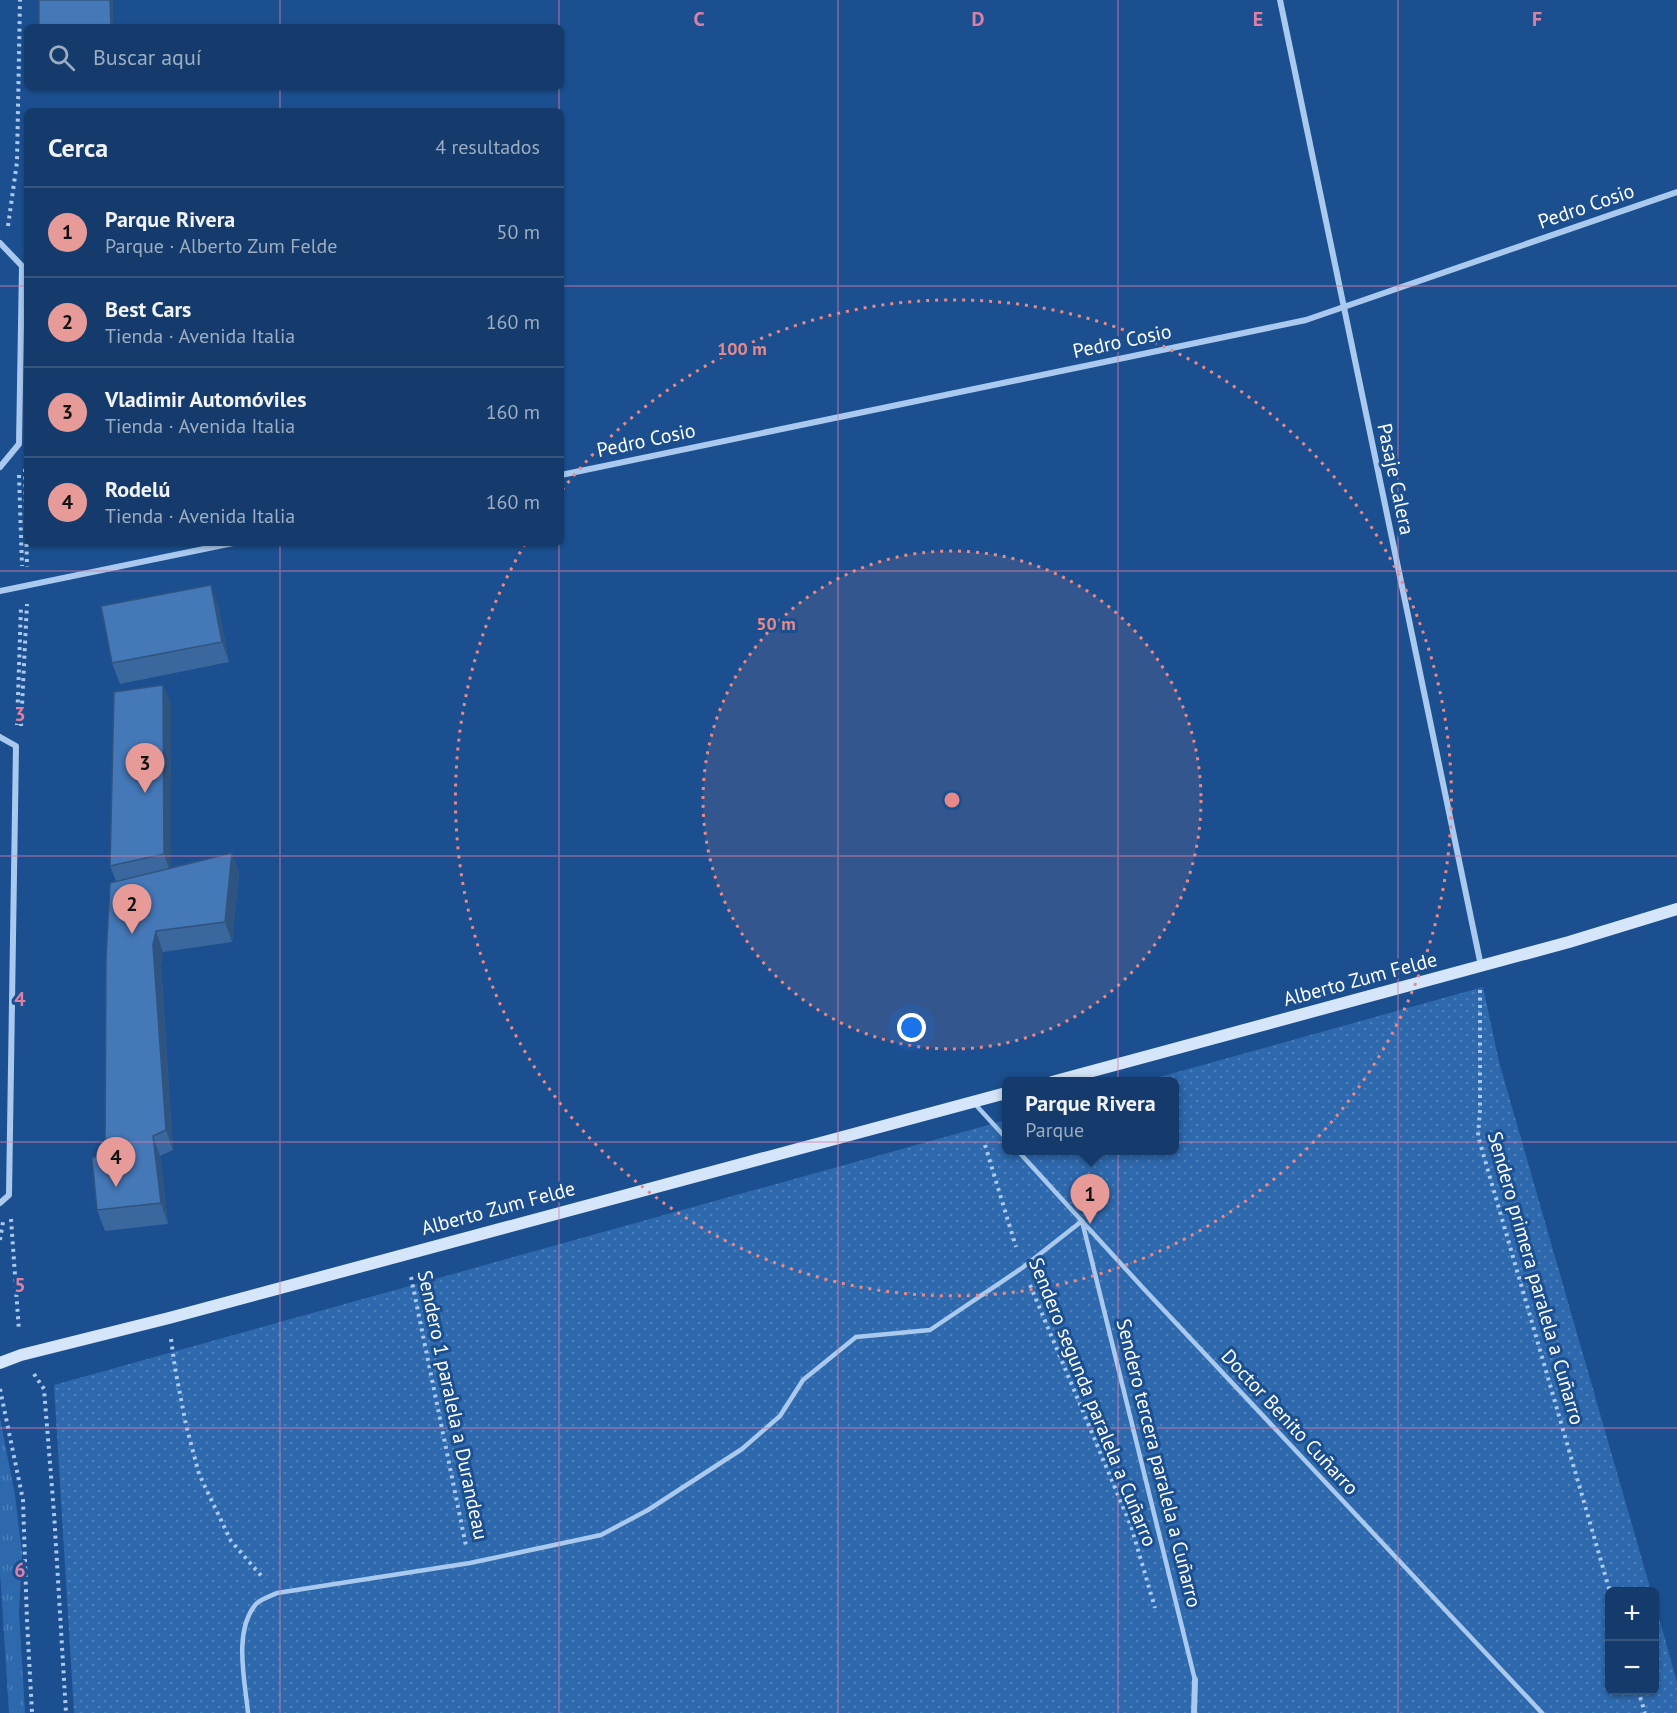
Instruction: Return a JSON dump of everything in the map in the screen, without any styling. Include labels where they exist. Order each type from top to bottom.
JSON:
[{"type":"street","name":"Pasaje Calera","points":[[1280,0],[1480,966]]},
{"type":"street","name":"Pedro Cosio","points":[[564,474],[1306,320],[1677,192]]},
{"type":"street","points":[[0,243],[22,266],[19,444],[0,467]]},
{"type":"street","points":[[0,591],[218,546]]},
{"type":"street","points":[[0,737],[16,746],[9,1195],[0,1203]]},
{"type":"street","name":"Alberto Zum Felde","points":[[1070,1077],[1569,942],[1677,909]]},
{"type":"street","name":"Alberto Zum Felde","points":[[0,1363],[21,1355],[169,1318],[1002,1094]]},
{"type":"street","name":"Sendero tercera paralela a Cuñarro","points":[[1194,1713],[1195,1680]]},
{"type":"lane","points":[[972,1101],[1002,1134]]},
{"type":"lane","name":"Doctor Benito Cuñarro","points":[[1022,1155],[1542,1713]]},
{"type":"lane","points":[[248,1713],[242,1656],[245,1625],[257,1603],[277,1593],[470,1563],[601,1534],[648,1510],[742,1449],[780,1416],[803,1380],[856,1337],[930,1330],[1022,1268],[1082,1221]]},
{"type":"lane","name":"Sendero tercera paralela a Cuñarro","points":[[1082,1221],[1195,1680]]},
{"type":"path","points":[[20,0],[16,162],[8,231],[22,266]]},
{"type":"path","name":"Sendero primera paralela a Cuñarro","points":[[1480,966],[1478,1136],[1609,1587]]},
{"type":"path","name":"Sendero segunda paralela a Cuñarro","points":[[972,1101],[1022,1268],[1131,1526],[1156,1614]]},
{"type":"path","points":[[9,1195],[21,1355],[44,1389],[66,1713]]},
{"type":"path","name":"Sendero 1 paralela a Durandeau","points":[[406,1253],[470,1563]]},
{"type":"path","points":[[169,1318],[175,1368],[186,1425],[199,1474],[231,1541],[277,1593]]},
{"type":"path","points":[[0,1389],[23,1500],[32,1713]]},
{"type":"path","points":[[1639,1695],[1644,1713]]},
{"type":"green space","points":[[1483,987],[1499,1062],[1650,1587],[1605,1587],[1605,1695],[1659,1695],[1659,1618],[1677,1682],[1677,1713],[74,1713],[54,1385],[1002,1121],[1002,1155],[1179,1155],[1179,1077],[1159,1077]]},
{"type":"green space","points":[[0,1418],[15,1495],[22,1553],[19,1612],[25,1713],[9,1713],[0,1572]]},
{"type":"building","points":[[39,0],[110,0],[111,24],[39,24]]},
{"type":"building","points":[[211,585],[222,642],[112,663],[101,606]]},
{"type":"building","points":[[163,685],[164,854],[110,866],[114,692]]},
{"type":"building","points":[[232,853],[225,922],[156,931],[153,945],[166,1130],[153,1136],[161,1203],[97,1210],[92,1158],[105,1152],[106,958],[110,883]]},
{"type":"place","name":"Vladimir Automóviles","points":[[145,793]]},
{"type":"place","name":"Best Cars","points":[[132,934]]},
{"type":"place","name":"Rodelú","points":[[116,1187]]},
{"type":"place","name":"Parque Rivera","points":[[1090,1224]]}]
